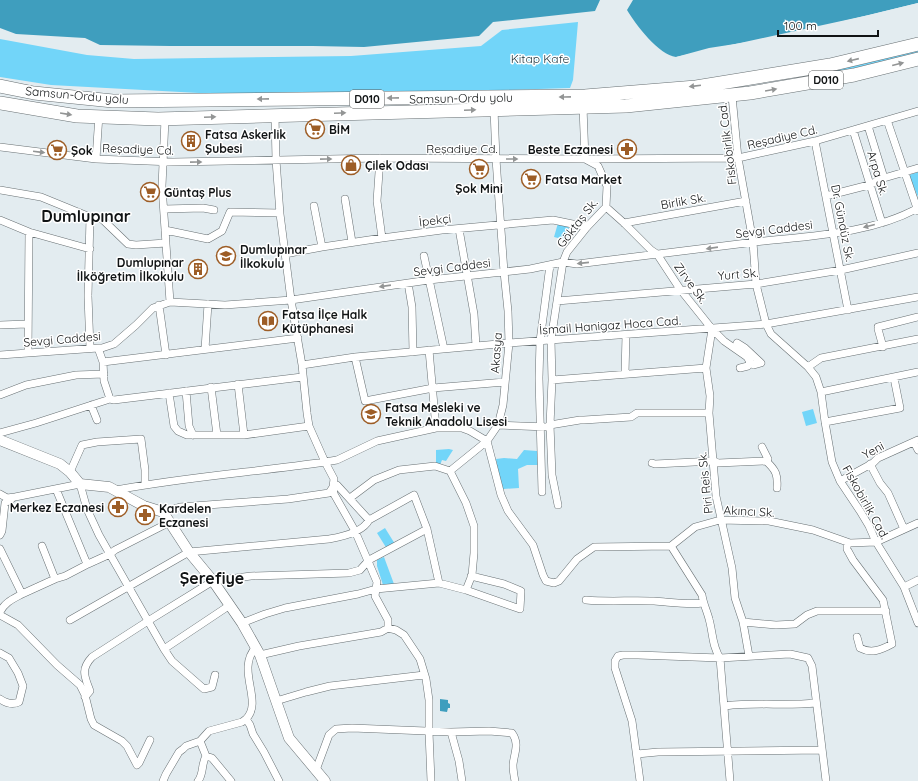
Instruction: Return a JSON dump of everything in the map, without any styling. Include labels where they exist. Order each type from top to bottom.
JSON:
[{"type":"highway","name":"Samsun-Ordu yolu","points":[[0,86],[34,93],[112,101],[585,96],[688,87],[754,77],[849,61],[918,44]]},
{"type":"highway","name":"Samsun-Ordu yolu","points":[[0,103],[77,116],[165,118],[626,106],[732,96],[854,75],[918,59]]},
{"type":"highway","points":[[732,96],[733,84],[754,77]]},
{"type":"street","name":"Fiskobirlik Cad.","points":[[732,96],[738,158],[753,242],[756,284],[766,324],[771,334],[808,367],[816,377],[821,392],[832,462],[840,481],[863,516],[876,542],[904,587],[918,623]]},
{"type":"street","points":[[583,107],[586,159]]},
{"type":"street","name":"Akasya","points":[[450,471],[487,441],[498,425],[503,405],[509,343],[508,311],[500,225],[494,109]]},
{"type":"street","name":"Reşadiye Cd.","points":[[0,147],[96,159],[163,162],[380,158],[738,158],[815,141],[918,111]]},
{"type":"street","points":[[275,115],[276,160],[280,213],[291,300],[298,338],[302,365],[302,377],[310,426],[334,479],[334,494],[355,531],[369,560],[377,582],[375,596],[388,620],[388,628]]},
{"type":"street","points":[[96,159],[98,116]]},
{"type":"street","points":[[165,118],[163,162],[164,208],[170,302]]},
{"type":"street","points":[[887,120],[918,211]]},
{"type":"street","points":[[868,126],[884,178]]},
{"type":"street","name":"Arpa Sk.","points":[[853,130],[882,223]]},
{"type":"street","name":"Dr. Gündüz Sk.","points":[[815,141],[848,310]]},
{"type":"street","points":[[380,158],[377,201],[382,238]]},
{"type":"street","name":"Göktaş Sk.","points":[[558,505],[552,475],[550,425],[552,340],[563,262],[566,252],[606,207],[607,186],[598,166],[586,159]]},
{"type":"street","points":[[826,196],[870,185],[884,178],[918,168]]},
{"type":"street","points":[[0,190],[40,197],[90,217],[90,219],[102,219],[128,244],[136,245],[166,243]]},
{"type":"street","points":[[345,199],[352,242]]},
{"type":"street","name":"Birlik Sk.","points":[[624,223],[746,201]]},
{"type":"street","points":[[314,206],[322,247]]},
{"type":"street","name":"Zirve Sk.","points":[[606,207],[651,250],[658,254],[680,289],[712,329],[724,341],[747,357],[750,363]]},
{"type":"street","points":[[164,208],[203,208],[214,210]]},
{"type":"street","name":"Sevgi Caddesi","points":[[0,355],[102,348],[114,344],[136,326],[153,308],[170,302],[225,305],[291,300],[429,280],[530,269],[563,262],[577,264],[658,254],[868,227],[905,215],[918,208]]},
{"type":"street","points":[[165,230],[208,239],[222,231],[230,212],[280,213]]},
{"type":"street","points":[[90,219],[88,296],[90,348]]},
{"type":"street","points":[[0,220],[29,232],[90,249]]},
{"type":"street","name":"İpekçi","points":[[285,254],[382,238],[553,220],[587,227]]},
{"type":"street","points":[[460,229],[474,314],[476,346]]},
{"type":"street","points":[[28,353],[27,324],[29,232]]},
{"type":"street","name":"Yurt Sk.","points":[[557,301],[680,289],[756,284],[841,270],[918,253]]},
{"type":"street","points":[[424,256],[444,349]]},
{"type":"street","points":[[542,492],[539,378],[540,341],[550,265]]},
{"type":"street","points":[[408,283],[412,307],[413,352]]},
{"type":"street","name":"İsmail Hanigaz Hoca Cad.","points":[[302,365],[355,357],[429,350],[766,324],[918,297]]},
{"type":"street","points":[[205,349],[208,304]]},
{"type":"street","points":[[159,306],[166,355]]},
{"type":"street","points":[[883,347],[878,328],[918,317]]},
{"type":"street","points":[[0,324],[27,324]]},
{"type":"street","name":"Piri Reis Sk.","points":[[712,329],[706,368],[710,396],[709,413],[716,496],[720,520],[732,568],[735,598],[743,622],[749,656]]},
{"type":"street","points":[[625,374],[626,335]]},
{"type":"street","points":[[102,362],[298,338]]},
{"type":"street","points":[[808,367],[821,358],[918,339]]},
{"type":"street","points":[[737,343],[761,363],[754,365],[750,363],[748,366],[740,368]]},
{"type":"street","points":[[98,348],[102,362],[104,381],[110,399]]},
{"type":"street","points":[[429,350],[436,428]]},
{"type":"street","points":[[355,357],[365,401],[433,388],[505,382]]},
{"type":"street","points":[[552,380],[706,368]]},
{"type":"street","points":[[821,392],[918,372]]},
{"type":"street","points":[[0,395],[26,385],[76,375],[104,374]]},
{"type":"street","points":[[0,432],[110,399],[114,400],[302,377]]},
{"type":"street","points":[[825,422],[900,408],[894,378]]},
{"type":"street","points":[[238,384],[244,435]]},
{"type":"street","points":[[211,387],[217,435]]},
{"type":"street","points":[[186,391],[189,426],[193,435]]},
{"type":"street","points":[[169,393],[174,426],[178,431],[188,435],[244,435],[310,426]]},
{"type":"street","points":[[91,405],[97,420]]},
{"type":"street","points":[[498,425],[548,427],[550,425],[580,420],[631,417],[637,413],[709,413]]},
{"type":"street","points":[[116,490],[336,460],[377,441],[436,428],[462,428],[470,431],[487,441],[501,495],[508,511],[533,545],[546,581],[554,583],[559,581],[577,559],[594,547],[672,546],[702,595],[713,642],[720,658],[730,781]]},
{"type":"street","points":[[70,472],[82,445],[97,442],[141,439],[145,470],[145,485]]},
{"type":"street","points":[[0,440],[60,464],[70,472],[80,484],[87,509],[110,554],[172,661],[204,689],[212,687],[215,675]]},
{"type":"street","points":[[916,441],[918,450]]},
{"type":"street","name":"Yeni","points":[[840,481],[878,458],[916,441]]},
{"type":"street","points":[[762,446],[768,459],[766,461]]},
{"type":"street","points":[[652,463],[766,461],[778,476],[777,488]]},
{"type":"street","points":[[870,464],[880,483],[888,493],[904,530]]},
{"type":"street","points":[[350,498],[374,480],[399,470],[435,466],[450,471],[466,504],[474,526],[474,553],[471,576],[466,590]]},
{"type":"street","points":[[0,494],[8,498],[80,484],[109,487],[144,506],[163,512],[180,507],[288,499],[329,493],[333,487]]},
{"type":"street","points":[[333,487],[337,486],[350,498],[369,520]]},
{"type":"street","points":[[56,489],[87,564]]},
{"type":"street","points":[[70,620],[189,552],[329,539],[344,536],[355,531],[368,523],[369,520],[414,495],[427,529],[439,583]]},
{"type":"street","points":[[0,535],[2,531],[5,503],[15,497]]},
{"type":"street","points":[[163,512],[189,552],[213,581],[242,623],[258,651],[288,738],[325,781]]},
{"type":"street","name":"Akıncı Sk.","points":[[672,546],[695,528],[720,520],[769,521],[813,530],[850,543],[876,542]]},
{"type":"street","points":[[150,740],[137,765],[127,746],[122,741],[94,725],[80,685],[57,666],[31,636],[0,613],[3,606],[22,594],[65,576],[170,522]]},
{"type":"street","points":[[876,542],[918,523]]},
{"type":"street","points":[[85,697],[90,691],[84,671],[86,664],[92,657],[213,581],[251,576],[349,573],[360,570],[369,560],[427,529]]},
{"type":"street","points":[[847,542],[847,549],[853,560],[883,600],[892,644],[874,652],[866,651],[860,648],[857,637]]},
{"type":"street","points":[[42,546],[55,579]]},
{"type":"street","points":[[0,549],[22,594]]},
{"type":"street","points":[[242,623],[285,608],[358,594],[376,589],[439,583],[466,590],[520,609],[521,591],[504,584],[471,576]]},
{"type":"street","points":[[904,587],[918,580]]},
{"type":"street","points":[[586,600],[654,601],[695,604],[703,603]]},
{"type":"street","points":[[164,649],[230,605]]},
{"type":"street","points":[[743,622],[776,625],[794,624],[807,615],[817,611],[886,611]]},
{"type":"street","points":[[163,781],[179,752],[186,746],[200,741],[209,731],[242,722],[250,714],[252,706],[247,663],[252,652],[299,646],[381,632],[388,628],[404,634],[420,659],[426,679],[429,700],[431,781]]},
{"type":"street","points":[[0,653],[9,658],[18,673],[23,686],[19,702],[15,704],[5,702],[0,699]]},
{"type":"street","points":[[640,781],[632,721],[615,668],[615,661],[618,656],[624,655],[720,658],[790,654],[808,658],[812,666],[826,781]]},
{"type":"street","points":[[276,702],[330,686],[424,675]]},
{"type":"street","points":[[725,706],[758,703],[816,703]]},
{"type":"street","points":[[246,719],[279,781]]},
{"type":"street","points":[[316,770],[330,735],[336,729],[352,728],[429,732],[489,731],[512,733],[515,738],[517,750],[513,764],[515,781]]},
{"type":"street","points":[[451,732],[459,761],[462,781]]},
{"type":"street","points":[[200,741],[206,756],[204,759],[200,780]]},
{"type":"street","points":[[637,754],[658,752],[822,750]]},
{"type":"street","points":[[206,756],[212,758],[231,781]]},
{"type":"green space","name":"Kitap Kafe","points":[[578,22],[573,80],[570,88],[408,93],[236,95],[51,85],[0,77],[0,39],[87,55],[134,59],[351,56],[481,46],[502,30]]},
{"type":"green space","points":[[918,50],[918,54],[837,73],[831,73],[844,68]]},
{"type":"green space","points":[[918,172],[918,197],[909,175]]},
{"type":"green space","points":[[558,223],[566,225],[569,228],[566,240],[554,237]]},
{"type":"green space","points":[[813,409],[817,423],[806,426],[802,412]]},
{"type":"green space","points":[[436,450],[453,450],[446,461],[442,460],[440,465],[436,464]]},
{"type":"green space","points":[[524,450],[537,451],[538,465],[527,465],[518,469],[519,488],[503,489],[496,459],[517,459]]},
{"type":"green space","points":[[385,528],[395,544],[387,549],[377,533]]},
{"type":"green space","points":[[384,557],[394,584],[383,585],[377,566],[377,560]]},
{"type":"shaded area","points":[[0,0],[600,0],[595,11],[493,22],[479,36],[364,47],[100,45],[85,38],[16,34],[0,28]]},
{"type":"shaded area","points":[[633,0],[918,0],[918,3],[774,38],[709,48],[676,57],[662,51],[648,38],[636,23],[627,10]]},
{"type":"shaded area","points":[[440,699],[448,700],[450,708],[448,708],[447,712],[440,711]]},
{"type":"pier","points":[[918,3],[918,5],[774,40],[709,50],[676,59],[676,57]]},
{"type":"place","name":"BİM","points":[[315,129]]},
{"type":"place","name":"Fatsa Askerlik Şubesi","points":[[191,141]]},
{"type":"place","name":"Beste Eczanesi","points":[[627,149]]},
{"type":"place","name":"Şok","points":[[57,150]]},
{"type":"place","name":"Çilek Odası","points":[[351,165]]},
{"type":"place","name":"Şok Mini","points":[[479,169]]},
{"type":"place","name":"Fatsa Market","points":[[531,179]]},
{"type":"place","name":"Güntaş Plus","points":[[150,192]]},
{"type":"place","name":"Dumlupınar İlkokulu","points":[[226,256]]},
{"type":"place","name":"Dumlupınar İlköğretim İlkokulu","points":[[198,269]]},
{"type":"place","name":"Fatsa İlçe Halk Kütüphanesi","points":[[268,321]]},
{"type":"place","name":"Fatsa Mesleki ve Teknik Anadolu Lisesi","points":[[371,414]]},
{"type":"place","name":"Merkez Eczanesi","points":[[118,507]]},
{"type":"place","name":"Kardelen Eczanesi","points":[[145,515]]},
{"type":"district","name":"Dumlupınar","points":[[86,216]]},
{"type":"district","name":"Şerefiye","points":[[212,578]]}]
